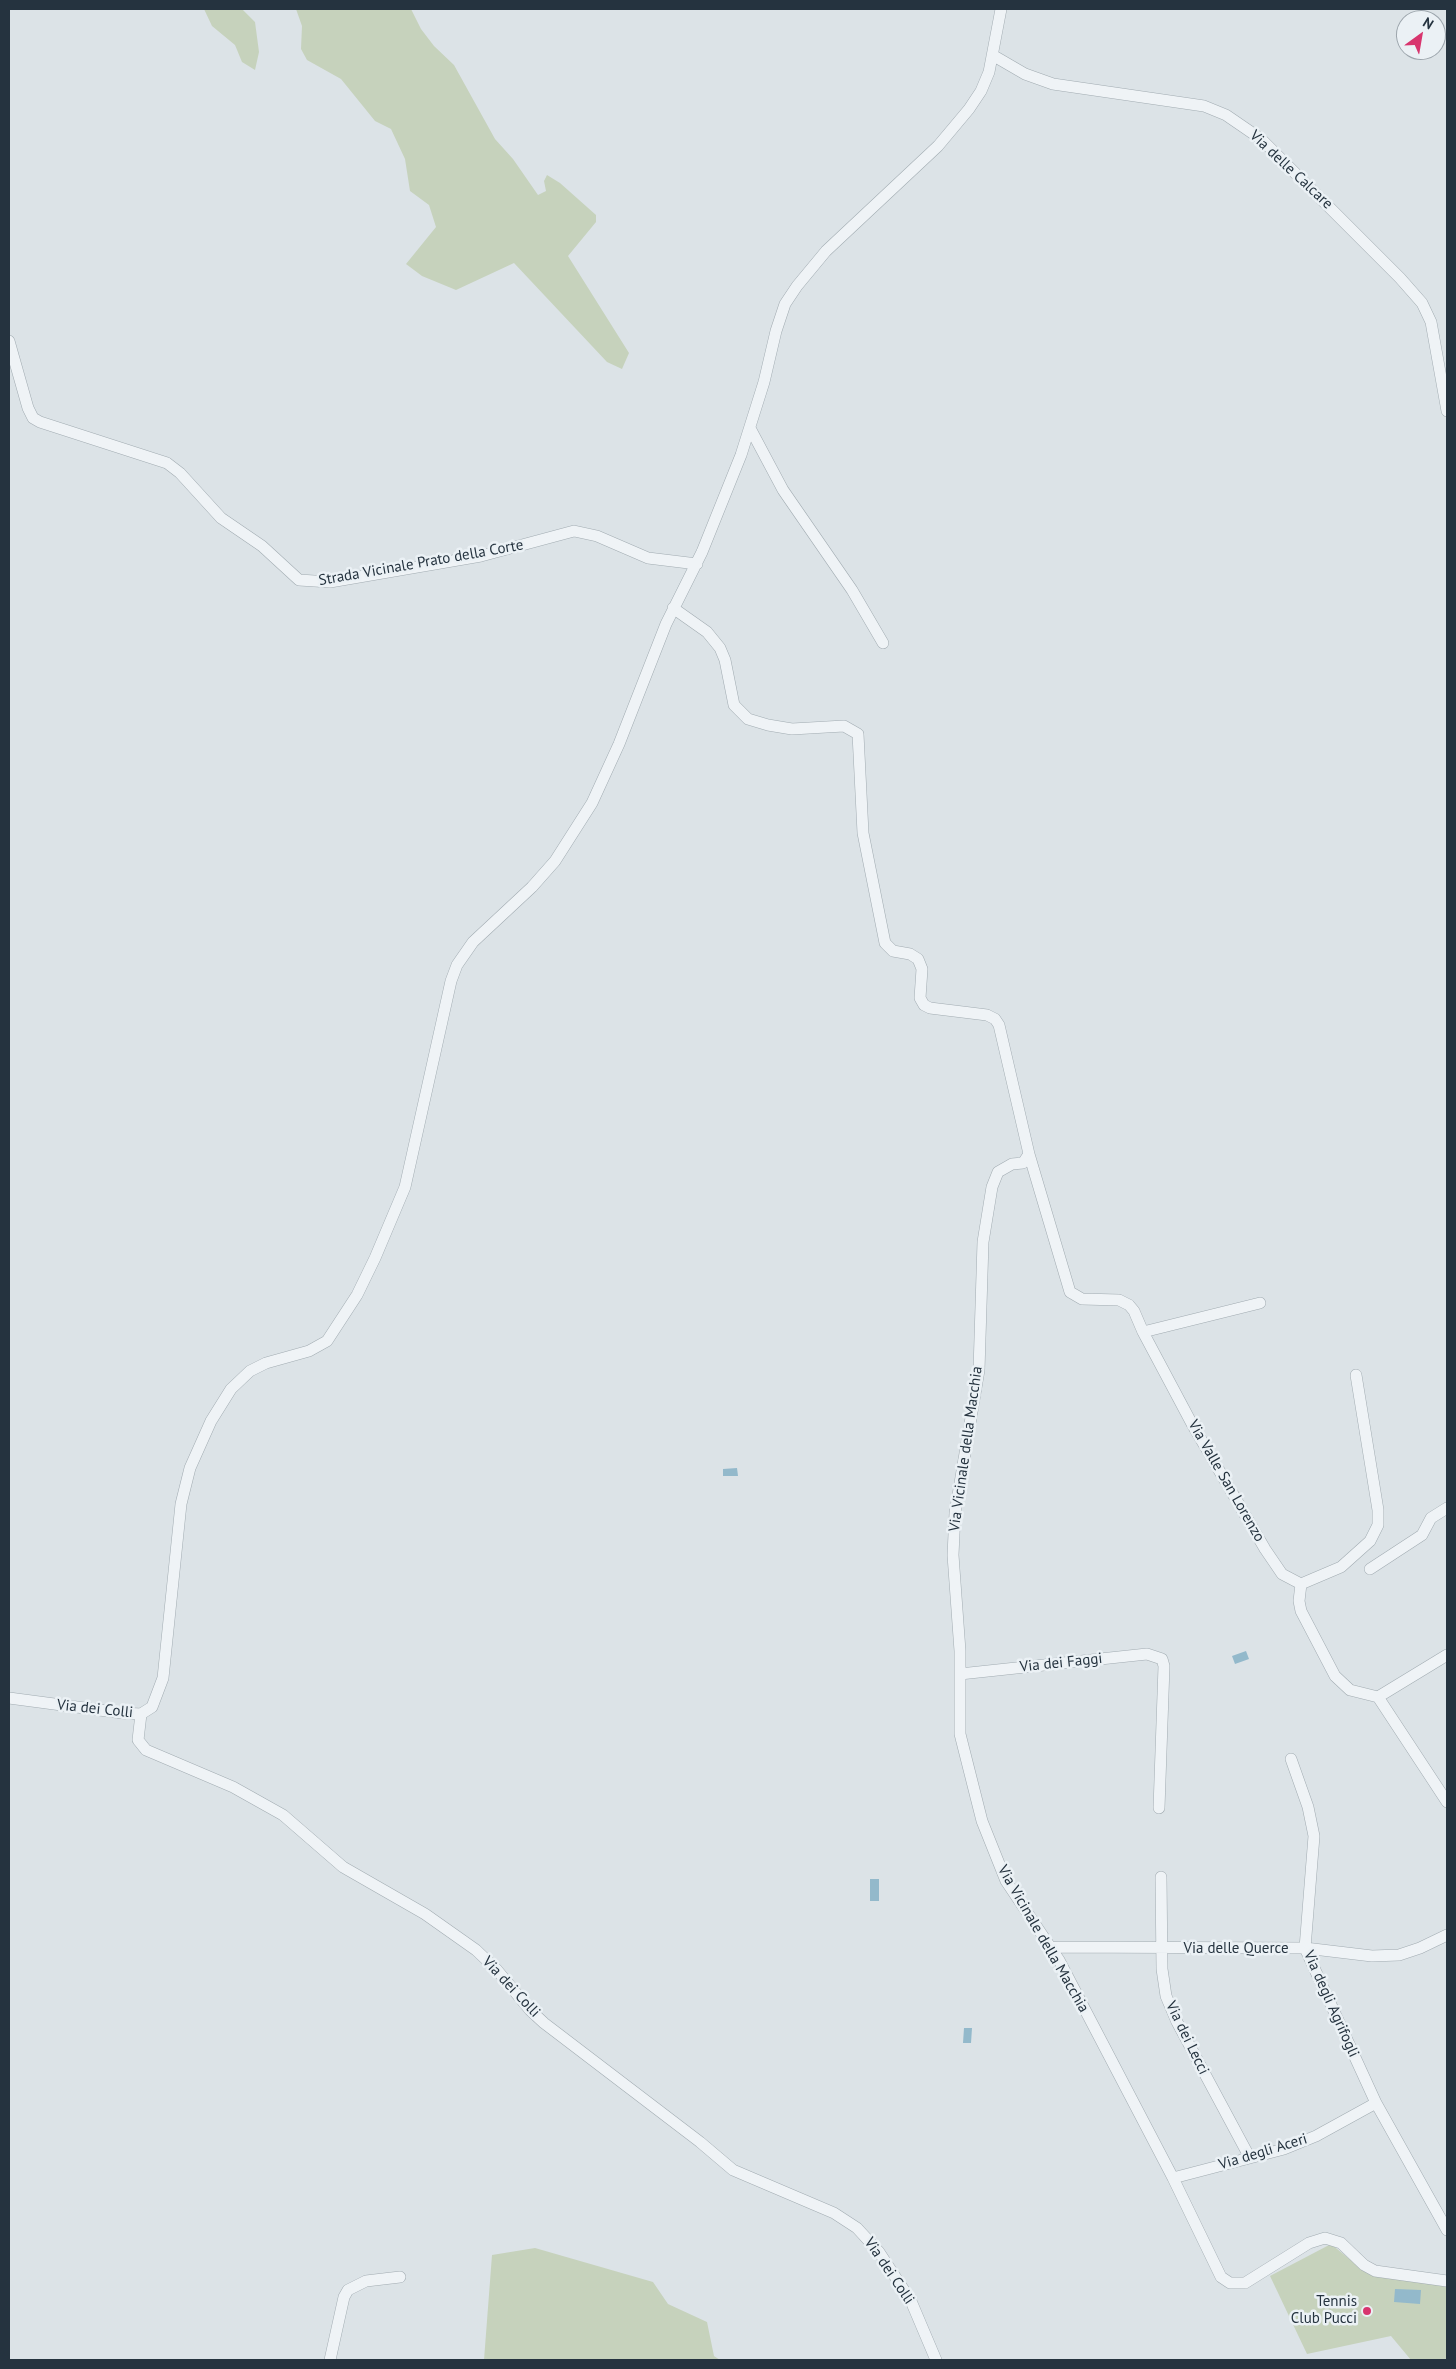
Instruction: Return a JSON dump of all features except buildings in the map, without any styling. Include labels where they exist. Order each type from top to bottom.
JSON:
[{"type":"street","points":[[141,1714],[152,1707],[163,1678],[181,1504],[190,1468],[204,1436],[219,1408],[242,1377],[266,1363],[321,1346],[336,1330],[357,1295],[376,1258],[405,1187],[451,981],[457,965],[478,937],[544,874],[584,818],[612,762],[673,608],[697,564],[742,456],[780,316],[791,294],[832,244],[938,146],[960,122],[981,91],[994,56],[1002,9]]},
{"type":"street","name":"Via delle Calcare","points":[[994,56],[1025,74],[1046,82],[1204,106],[1226,115],[1261,139],[1400,278],[1422,303],[1431,322],[1447,411]]},
{"type":"street","name":"Strada Vicinale Prato della Corte","points":[[9,341],[28,411],[36,420],[167,463],[180,473],[221,518],[262,546],[290,573],[302,581],[330,582],[488,554],[574,531],[597,536],[644,556],[697,564]]},
{"type":"street","points":[[750,428],[784,490],[852,590],[883,643]]},
{"type":"street","points":[[673,608],[707,632],[720,648],[726,663],[734,705],[745,717],[763,724],[792,729],[844,726],[858,734],[863,833],[884,940],[893,951],[912,955],[920,962],[922,969],[920,998],[924,1005],[932,1008],[987,1015],[998,1023],[1029,1154]]},
{"type":"street","name":"Via Valle San Lorenzo","points":[[1029,1154],[1070,1292],[1082,1299],[1116,1300],[1126,1303],[1134,1311],[1143,1332],[1192,1424],[1274,1564],[1285,1576],[1302,1584]]},
{"type":"street","name":"Via Vicinale della Macchia","points":[[1029,1154],[1023,1163],[1005,1167],[994,1179],[982,1242],[979,1370],[954,1522],[953,1569],[960,1651],[960,1734],[982,1821],[1006,1881],[1059,1960],[1172,2178],[1216,2271],[1230,2283],[1248,2282],[1309,2243],[1325,2238],[1341,2243],[1364,2265],[1376,2271],[1447,2281]]},
{"type":"street","points":[[1143,1332],[1260,1303]]},
{"type":"street","points":[[1356,1375],[1378,1510],[1378,1525],[1370,1541],[1341,1568],[1302,1584],[1299,1601],[1301,1611],[1335,1676],[1350,1690],[1378,1697],[1447,1802]]},
{"type":"street","points":[[1370,1569],[1422,1535],[1431,1518],[1447,1508]]},
{"type":"street","name":"Via dei Faggi","points":[[960,1674],[1148,1654],[1162,1659],[1164,1666],[1159,1808]]},
{"type":"street","points":[[1378,1697],[1447,1654]]},
{"type":"street","name":"Via dei Colli","points":[[9,1698],[81,1709],[141,1714],[138,1740],[146,1750],[233,1787],[283,1815],[343,1867],[432,1918],[476,1950],[493,1966],[530,2010],[544,2023],[700,2142],[733,2170],[834,2213],[857,2228],[879,2252],[911,2301],[936,2360]]},
{"type":"street","name":"Via degli Agrifogli","points":[[1291,1759],[1308,1807],[1314,1836],[1305,1948],[1376,2103],[1447,2230]]},
{"type":"street","name":"Via dei Lecci","points":[[1161,1877],[1163,1981],[1170,2008],[1250,2158]]},
{"type":"street","name":"Via delle Querce","points":[[1050,1947],[1162,1949],[1305,1948],[1372,1956],[1399,1955],[1420,1948],[1447,1934]]},
{"type":"street","name":"Via degli Aceri","points":[[1172,2178],[1284,2149],[1316,2136],[1376,2103]]},
{"type":"street","points":[[330,2360],[344,2297],[348,2290],[366,2282],[400,2277]]},
{"type":"green space","points":[[204,9],[242,9],[255,22],[259,52],[255,70],[242,62],[235,45],[212,26]]},
{"type":"green space","points":[[296,9],[411,9],[421,29],[434,46],[454,65],[495,139],[513,159],[538,195],[546,191],[544,181],[547,175],[560,183],[596,215],[596,222],[568,256],[629,353],[622,369],[607,362],[514,263],[456,290],[422,276],[406,264],[436,227],[429,205],[410,191],[405,159],[391,129],[375,121],[341,79],[307,60],[301,49],[302,26]]},
{"type":"green space","name":"Tennis Club Pucci","points":[[1331,2244],[1358,2266],[1447,2287],[1447,2360],[1411,2360],[1391,2336],[1307,2354],[1270,2276]]},
{"type":"green space","points":[[535,2248],[653,2282],[668,2304],[707,2322],[714,2356],[720,2360],[484,2360],[492,2255]]},
{"type":"water","points":[[737,1468],[738,1476],[723,1476],[723,1469]]},
{"type":"water","points":[[1246,1651],[1249,1659],[1235,1664],[1232,1656]]},
{"type":"water","points":[[870,1879],[879,1879],[879,1901],[870,1901]]},
{"type":"water","points":[[964,2028],[972,2028],[971,2043],[963,2043]]},
{"type":"water","points":[[1395,2289],[1421,2290],[1420,2304],[1394,2302]]},
{"type":"place","name":"Tennis Club Pucci","points":[[1367,2311]]}]
